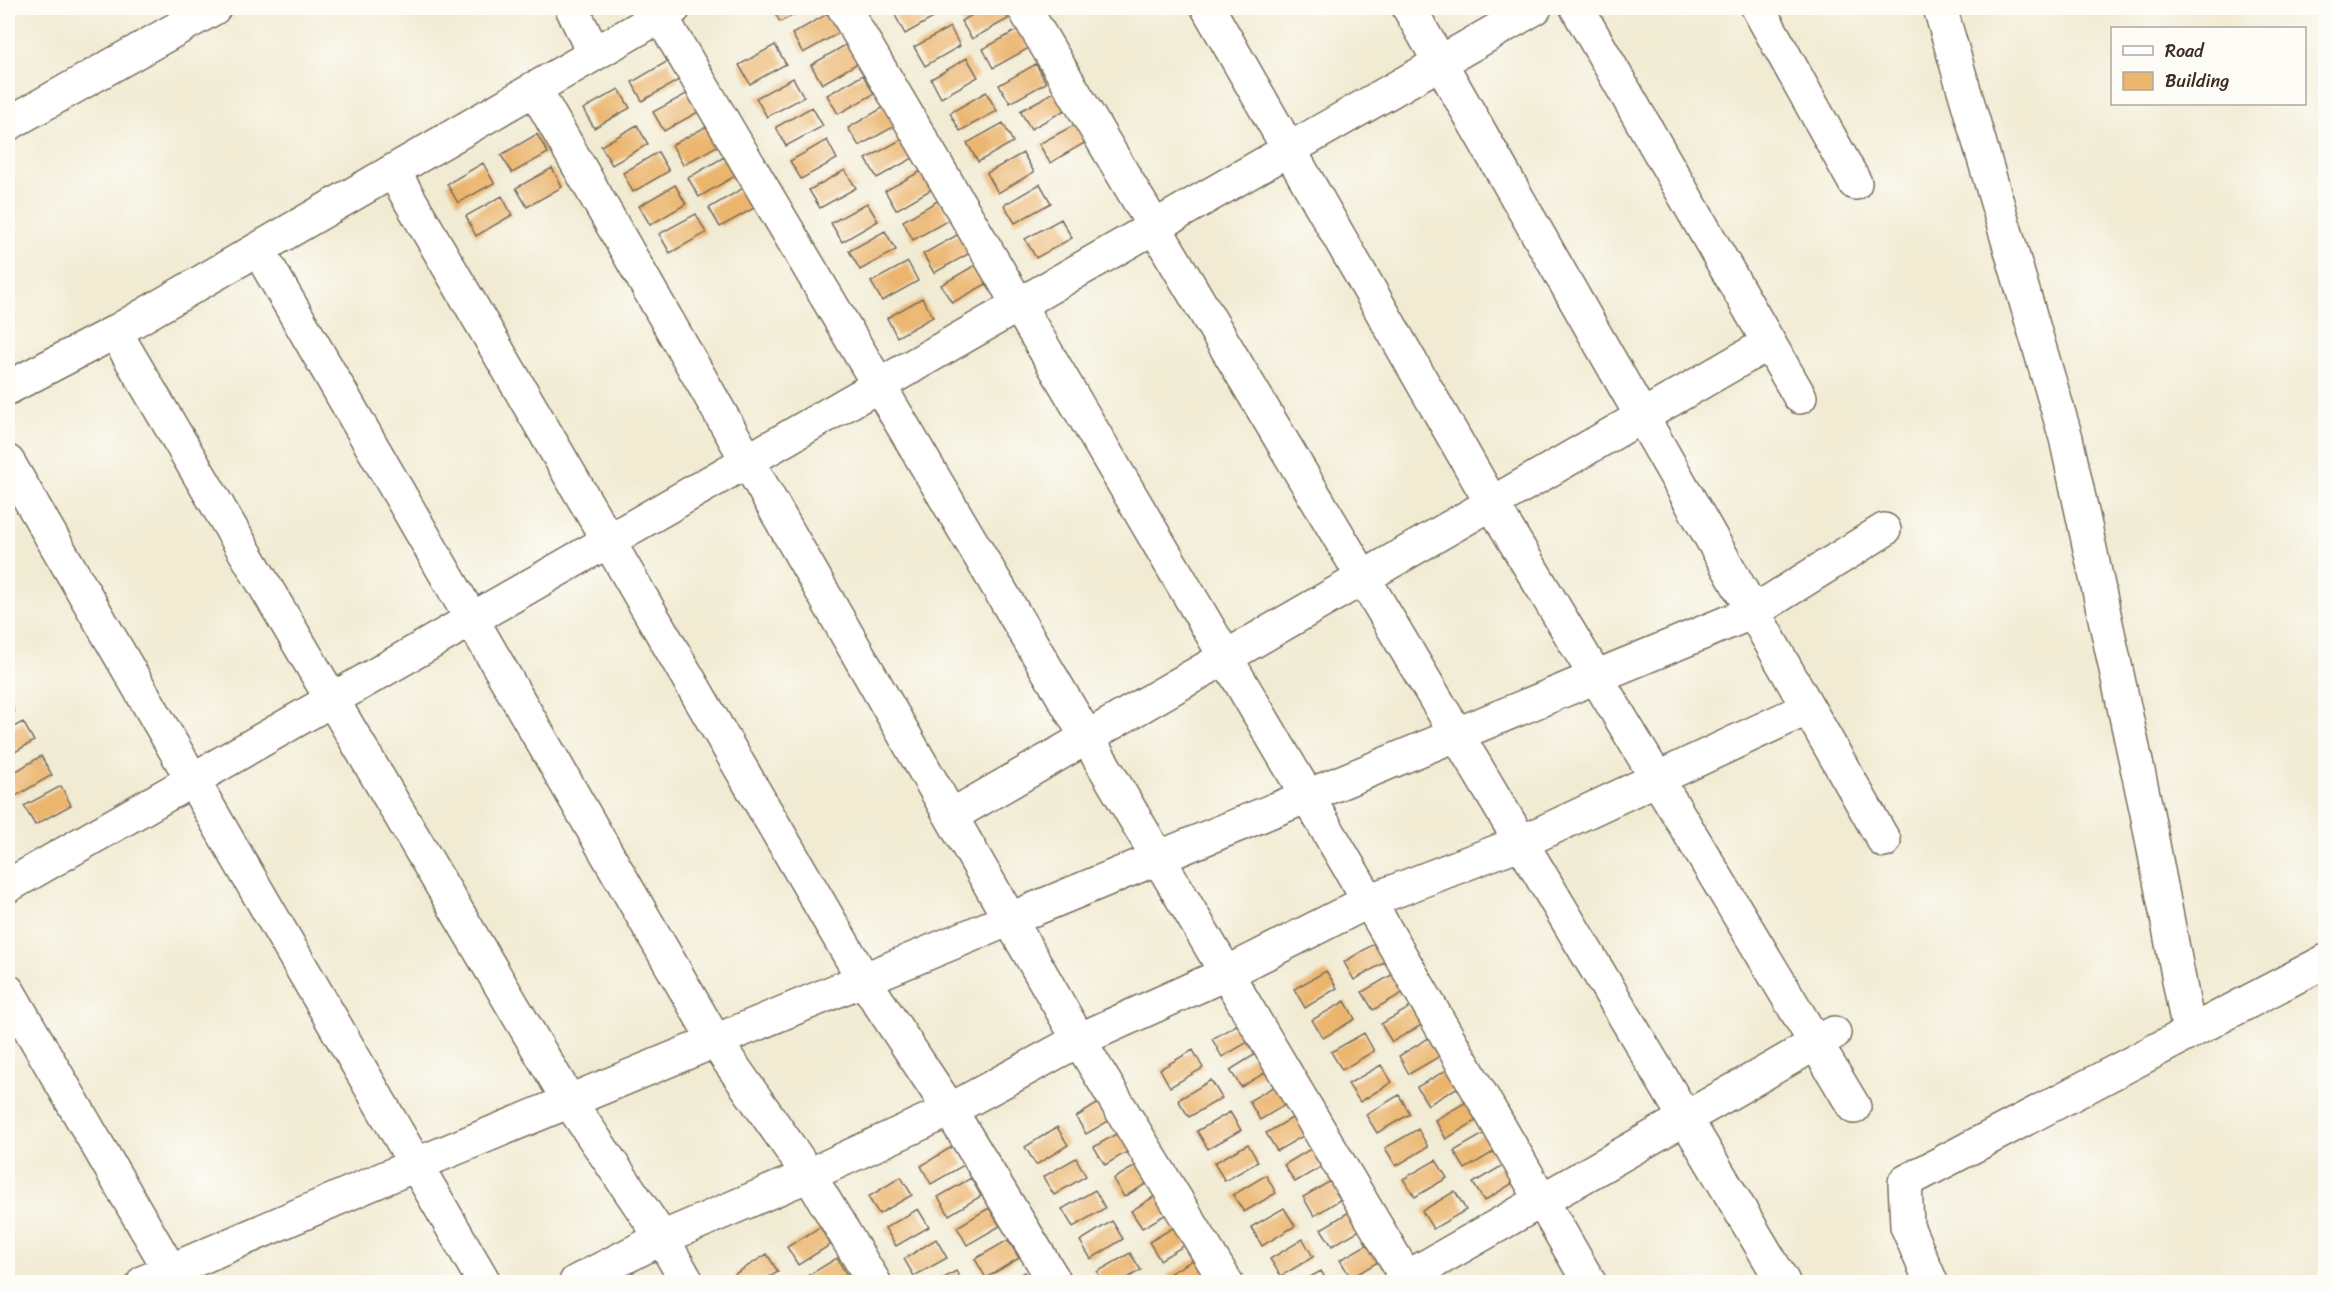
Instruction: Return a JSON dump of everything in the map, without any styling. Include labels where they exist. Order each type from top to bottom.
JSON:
[{"type":"street","points":[[8,124],[214,8]]},
{"type":"street","points":[[572,8],[594,54]]},
{"type":"street","points":[[844,8],[1369,901],[1589,1282]]},
{"type":"street","points":[[1024,8],[1783,1282]]},
{"type":"street","points":[[1208,8],[1491,502],[1657,779],[1825,1038],[1854,1107]]},
{"type":"street","points":[[1409,8],[1438,63],[1884,841]]},
{"type":"street","points":[[8,886],[1535,8]]},
{"type":"street","points":[[1577,8],[1800,397]]},
{"type":"street","points":[[1758,8],[1855,183]]},
{"type":"street","points":[[1940,8],[2066,438],[2147,813],[2189,1032]]},
{"type":"street","points":[[8,388],[115,332],[667,11],[878,385],[1405,1281],[1825,1038]]},
{"type":"street","points":[[534,88],[1079,1040],[1226,1282]]},
{"type":"street","points":[[393,171],[864,980],[950,1110],[1055,1282]]},
{"type":"street","points":[[258,249],[715,1041],[809,1175],[874,1282]]},
{"type":"street","points":[[115,332],[569,1101],[662,1238],[687,1282]]},
{"type":"street","points":[[951,816],[1769,342]]},
{"type":"street","points":[[8,462],[484,1282]]},
{"type":"street","points":[[8,991],[164,1279],[415,1165],[1753,612],[1884,530]]},
{"type":"street","points":[[576,1282],[662,1238],[809,1175],[950,1110],[1079,1040],[1225,974],[1369,901],[1522,842],[1808,708]]},
{"type":"street","points":[[1931,1282],[1907,1226],[1905,1182],[2325,961]]},
{"type":"building","points":[[772,8],[807,8],[780,22]]},
{"type":"building","points":[[908,8],[938,8],[942,13],[905,34],[895,15]]},
{"type":"building","points":[[985,8],[1002,8],[1008,19],[972,39],[961,21]]},
{"type":"building","points":[[829,13],[839,33],[803,53],[792,34]]},
{"type":"building","points":[[950,27],[960,46],[925,66],[914,47]]},
{"type":"building","points":[[1019,29],[1029,48],[993,68],[983,49]]},
{"type":"building","points":[[847,44],[858,63],[822,84],[811,65]]},
{"type":"building","points":[[775,45],[786,64],[750,84],[739,65]]},
{"type":"building","points":[[967,58],[978,77],[941,98],[931,79]]},
{"type":"building","points":[[668,61],[679,80],[642,101],[632,82]]},
{"type":"building","points":[[1036,64],[1046,83],[1010,103],[999,85]]},
{"type":"building","points":[[863,75],[874,94],[838,114],[827,95]]},
{"type":"building","points":[[793,78],[804,97],[767,117],[756,98]]},
{"type":"building","points":[[619,89],[630,108],[594,128],[583,109]]},
{"type":"building","points":[[1056,91],[1067,109],[1031,129],[1020,111]]},
{"type":"building","points":[[690,92],[700,111],[664,131],[653,112]]},
{"type":"building","points":[[986,92],[997,111],[960,131],[950,113]]},
{"type":"building","points":[[812,107],[823,126],[786,146],[776,127]]},
{"type":"building","points":[[884,107],[895,126],[859,146],[848,128]]},
{"type":"building","points":[[1003,123],[1013,142],[978,162],[967,143]]},
{"type":"building","points":[[1076,124],[1086,142],[1050,163],[1039,144]]},
{"type":"building","points":[[637,125],[648,144],[612,165],[601,146]]},
{"type":"building","points":[[709,125],[719,145],[683,165],[672,145]]},
{"type":"building","points":[[537,134],[548,153],[512,173],[501,155]]},
{"type":"building","points":[[902,139],[913,158],[877,178],[866,159]]},
{"type":"building","points":[[827,140],[837,159],[801,179],[790,161]]},
{"type":"building","points":[[658,152],[669,171],[633,192],[623,173]]},
{"type":"building","points":[[1023,153],[1034,172],[998,193],[987,173]]},
{"type":"building","points":[[724,157],[735,176],[699,197],[688,178]]},
{"type":"building","points":[[483,163],[494,183],[458,203],[447,184]]},
{"type":"building","points":[[552,168],[562,187],[527,207],[516,188]]},
{"type":"building","points":[[845,170],[856,188],[820,208],[809,190]]},
{"type":"building","points":[[921,171],[932,189],[896,210],[885,191]]},
{"type":"building","points":[[1040,184],[1051,203],[1015,223],[1004,205]]},
{"type":"building","points":[[675,185],[686,204],[650,225],[639,206]]},
{"type":"building","points":[[745,187],[756,207],[720,227],[709,208]]},
{"type":"building","points":[[502,196],[512,215],[476,236],[466,216]]},
{"type":"building","points":[[939,200],[949,220],[913,240],[903,221]]},
{"type":"building","points":[[867,203],[878,221],[842,242],[831,223]]},
{"type":"building","points":[[696,214],[706,233],[670,253],[659,234]]},
{"type":"building","points":[[1061,219],[1072,238],[1036,258],[1025,239]]},
{"type":"building","points":[[885,231],[896,250],[860,270],[849,251]]},
{"type":"building","points":[[959,234],[970,253],[934,273],[923,254]]},
{"type":"building","points":[[908,262],[918,281],[882,301],[871,282]]},
{"type":"building","points":[[977,264],[988,283],[952,303],[941,285]]},
{"type":"building","points":[[922,298],[933,317],[897,337],[887,318]]},
{"type":"building","points":[[8,700],[14,711],[8,715]]},
{"type":"building","points":[[23,722],[34,741],[8,756],[8,730]]},
{"type":"building","points":[[41,756],[52,775],[16,796],[8,776]]},
{"type":"building","points":[[61,786],[71,805],[35,825],[24,806]]},
{"type":"building","points":[[1377,942],[1387,961],[1354,980],[1344,962]]},
{"type":"building","points":[[1326,971],[1337,988],[1305,1008],[1294,989]]},
{"type":"building","points":[[1395,973],[1406,991],[1373,1010],[1362,992]]},
{"type":"building","points":[[1345,1001],[1355,1019],[1323,1038],[1312,1020]]},
{"type":"building","points":[[1414,1005],[1425,1023],[1392,1042],[1381,1024]]},
{"type":"building","points":[[1245,1020],[1255,1038],[1222,1057],[1212,1039]]},
{"type":"building","points":[[1364,1033],[1374,1051],[1342,1070],[1331,1052]]},
{"type":"building","points":[[1432,1036],[1442,1055],[1409,1074],[1399,1056]]},
{"type":"building","points":[[1193,1050],[1203,1068],[1170,1087],[1160,1069]]},
{"type":"building","points":[[1262,1050],[1273,1068],[1241,1087],[1230,1070]]},
{"type":"building","points":[[1381,1065],[1392,1082],[1360,1102],[1348,1084]]},
{"type":"building","points":[[1450,1068],[1460,1086],[1428,1105],[1417,1087]]},
{"type":"building","points":[[1211,1080],[1222,1098],[1189,1117],[1178,1100]]},
{"type":"building","points":[[1282,1082],[1293,1100],[1260,1120],[1249,1101]]},
{"type":"building","points":[[1399,1095],[1410,1114],[1377,1133],[1366,1115]]},
{"type":"building","points":[[1108,1097],[1119,1115],[1086,1134],[1076,1117]]},
{"type":"building","points":[[1468,1101],[1479,1119],[1446,1139],[1435,1120]]},
{"type":"building","points":[[1230,1112],[1241,1130],[1208,1149],[1197,1131]]},
{"type":"building","points":[[1299,1114],[1310,1132],[1277,1151],[1266,1133]]},
{"type":"building","points":[[1057,1127],[1068,1145],[1036,1165],[1025,1147]]},
{"type":"building","points":[[1126,1128],[1137,1146],[1105,1165],[1094,1147]]},
{"type":"building","points":[[1418,1129],[1428,1147],[1396,1166],[1385,1148]]},
{"type":"building","points":[[1487,1132],[1497,1150],[1465,1169],[1454,1151]]},
{"type":"building","points":[[1248,1144],[1258,1162],[1225,1181],[1214,1163]]},
{"type":"building","points":[[1317,1145],[1328,1163],[1295,1182],[1284,1165]]},
{"type":"building","points":[[953,1146],[964,1165],[931,1184],[921,1166]]},
{"type":"building","points":[[1076,1158],[1086,1176],[1054,1195],[1043,1177]]},
{"type":"building","points":[[1146,1160],[1156,1178],[1124,1197],[1113,1179]]},
{"type":"building","points":[[1436,1160],[1447,1178],[1415,1197],[1403,1179]]},
{"type":"building","points":[[1505,1164],[1516,1181],[1484,1201],[1473,1183]]},
{"type":"building","points":[[1266,1175],[1276,1193],[1244,1212],[1233,1195]]},
{"type":"building","points":[[901,1177],[912,1195],[879,1214],[868,1197]]},
{"type":"building","points":[[971,1178],[981,1196],[949,1215],[938,1197]]},
{"type":"building","points":[[1336,1178],[1346,1196],[1314,1216],[1303,1197]]},
{"type":"building","points":[[1095,1190],[1105,1208],[1073,1227],[1062,1209]]},
{"type":"building","points":[[1163,1191],[1174,1210],[1142,1228],[1131,1211]]},
{"type":"building","points":[[1455,1191],[1466,1210],[1433,1229],[1422,1211]]},
{"type":"building","points":[[989,1208],[1000,1226],[967,1245],[957,1227]]},
{"type":"building","points":[[1284,1208],[1295,1226],[1262,1246],[1251,1227]]},
{"type":"building","points":[[918,1209],[929,1227],[896,1246],[885,1228]]},
{"type":"building","points":[[1354,1209],[1365,1227],[1332,1246],[1321,1229]]},
{"type":"building","points":[[1112,1221],[1123,1239],[1091,1259],[1080,1241]]},
{"type":"building","points":[[1181,1223],[1192,1241],[1160,1260],[1149,1242]]},
{"type":"building","points":[[820,1227],[830,1245],[798,1265],[787,1247]]},
{"type":"building","points":[[936,1239],[947,1258],[914,1276],[904,1259]]},
{"type":"building","points":[[1303,1239],[1313,1257],[1281,1276],[1270,1259]]},
{"type":"building","points":[[1008,1240],[1019,1258],[986,1278],[975,1259]]},
{"type":"building","points":[[1373,1241],[1383,1259],[1351,1278],[1340,1260]]},
{"type":"building","points":[[1130,1253],[1141,1270],[1121,1282],[1104,1282],[1097,1272]]},
{"type":"building","points":[[767,1254],[778,1272],[761,1282],[740,1282],[735,1274]]},
{"type":"building","points":[[1200,1256],[1211,1274],[1196,1282],[1172,1282],[1167,1275]]},
{"type":"building","points":[[837,1258],[848,1277],[838,1282],[807,1282],[804,1278]]},
{"type":"building","points":[[956,1271],[962,1282],[937,1282]]},
{"type":"building","points":[[1321,1271],[1328,1282],[1301,1282]]},
{"type":"building","points":[[1025,1272],[1032,1282],[1008,1282]]}]
